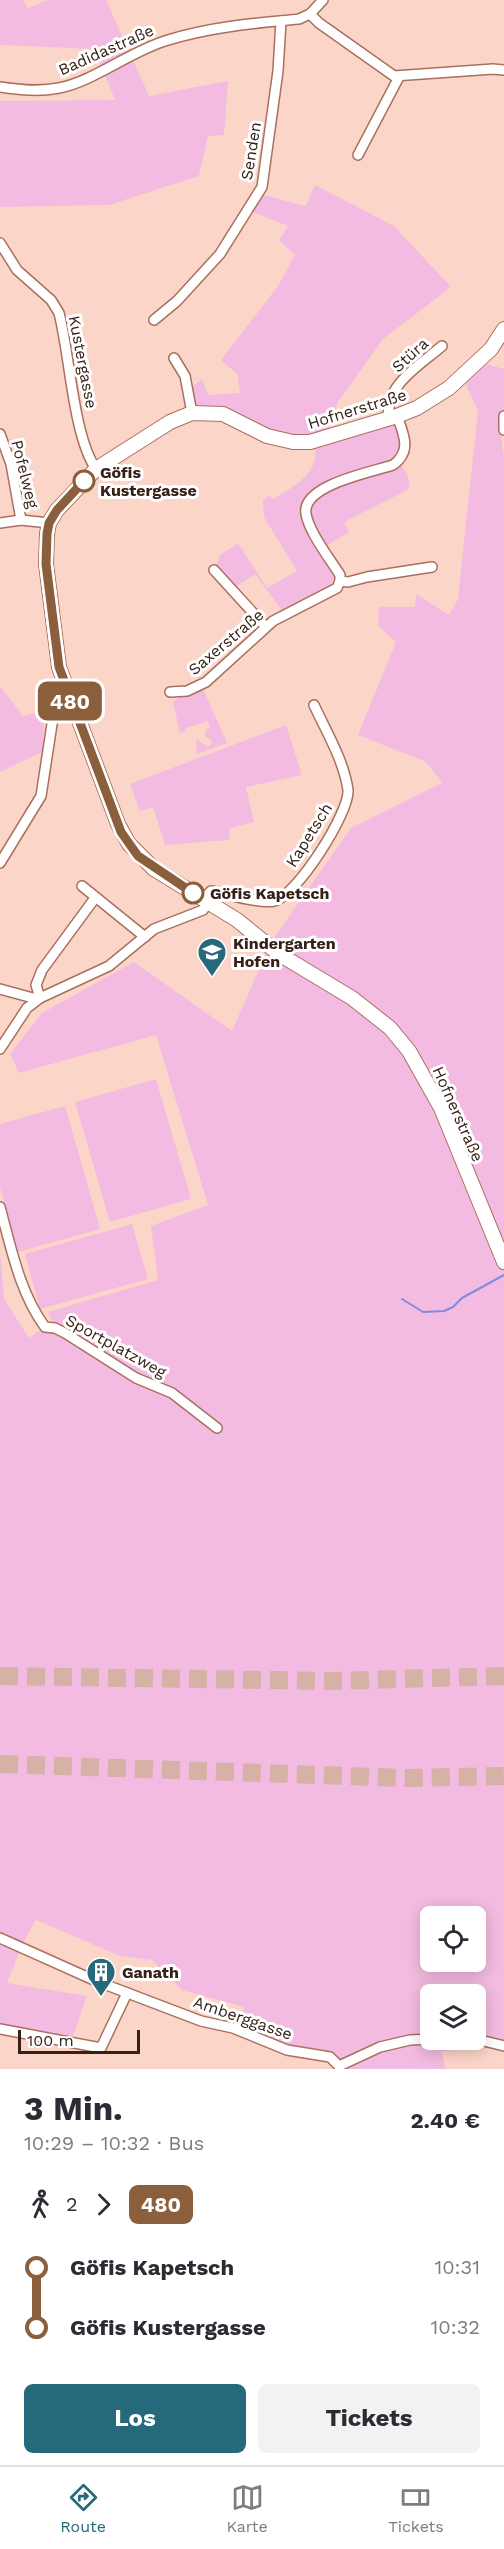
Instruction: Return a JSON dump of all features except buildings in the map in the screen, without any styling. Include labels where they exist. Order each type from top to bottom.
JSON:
[{"type":"main road","name":"Hofnerstraße","points":[[502,336],[449,388],[417,408],[393,418],[310,442],[293,442],[267,436],[223,414],[192,413],[170,422],[96,469],[57,510],[49,523],[46,564],[55,644],[66,688],[118,824],[129,844],[138,856],[154,869],[254,933],[271,940],[292,961],[369,1009],[390,1028],[409,1051],[441,1108],[504,1262]]},
{"type":"street","points":[[323,0],[310,14],[381,68],[399,77],[504,70]]},
{"type":"street","name":"Badidastraße","points":[[0,87],[22,90],[60,88],[76,83],[148,46],[169,39],[204,30],[299,19],[310,14]]},
{"type":"street","name":"Senden","points":[[154,320],[177,301],[212,264],[262,187],[278,71],[281,21]]},
{"type":"street","points":[[358,155],[399,77]]},
{"type":"street","name":"Kustergasse","points":[[0,243],[17,270],[51,300],[58,313],[78,415],[89,456],[96,469]]},
{"type":"street","name":"Stüra","points":[[393,418],[388,411],[392,392],[442,346]]},
{"type":"street","points":[[174,358],[185,376],[192,413]]},
{"type":"street","points":[[504,416],[504,430]]},
{"type":"street","points":[[393,418],[406,447],[398,461],[393,465],[320,490],[308,500],[306,507],[309,523],[340,575],[340,581],[348,582],[432,567]]},
{"type":"street","name":"Pofelweg","points":[[0,434],[11,464],[21,520]]},
{"type":"street","points":[[0,523],[21,520],[49,523]]},
{"type":"street","points":[[214,570],[266,627]]},
{"type":"street","name":"Saxerstraße","points":[[170,692],[187,691],[206,682],[276,619],[337,588],[340,581]]},
{"type":"street","points":[[0,864],[42,796],[56,698],[66,688]]},
{"type":"street","name":"Kapetsch","points":[[206,901],[211,891],[267,902],[280,899],[302,877],[322,850],[344,812],[348,801],[348,789],[336,751],[314,705]]},
{"type":"street","points":[[82,886],[145,937]]},
{"type":"street","points":[[40,998],[36,985],[42,970],[95,898]]},
{"type":"street","points":[[0,1049],[27,1008],[40,998],[109,966],[165,923],[203,910],[206,901]]},
{"type":"street","points":[[0,989],[40,998]]},
{"type":"street","name":"Sportplatzweg","points":[[0,1207],[22,1281],[34,1313],[45,1328],[55,1328],[136,1378],[172,1393],[217,1428]]},
{"type":"street","name":"Amberggasse","points":[[0,1938],[127,1993],[201,2021],[233,2028],[287,2050],[330,2057],[338,2067]]},
{"type":"street","points":[[0,2029],[101,2048],[127,1993]]},
{"type":"street","points":[[338,2067],[380,2047],[420,2039]]},
{"type":"street","points":[[486,2042],[504,2046]]},
{"type":"shaded area","points":[[0,0],[23,0],[28,8],[48,0],[106,0],[149,96],[228,81],[224,135],[208,136],[199,176],[109,205],[0,207],[0,101],[115,100],[94,49],[0,45]]},
{"type":"shaded area","points":[[315,185],[394,226],[451,287],[383,339],[338,402],[329,427],[320,435],[292,437],[195,408],[191,388],[201,380],[208,395],[240,393],[237,374],[221,360],[278,286],[295,255],[279,240],[288,226],[250,211],[263,195],[306,206]]},
{"type":"shaded area","points":[[487,364],[504,369],[504,407],[499,424],[504,456],[504,2047],[486,2048],[486,1984],[420,1984],[420,2050],[457,2050],[441,2051],[446,2069],[347,2069],[335,2053],[280,2044],[240,2027],[244,2007],[182,1990],[152,1960],[120,1956],[36,1920],[23,1943],[7,1983],[87,1996],[73,2036],[0,2025],[0,1251],[4,1299],[29,1338],[52,1321],[48,1312],[158,1280],[151,1226],[208,1205],[156,1035],[19,1073],[10,1054],[42,1013],[134,962],[232,1031],[271,942],[351,828],[442,783],[426,762],[358,735],[396,642],[378,626],[379,607],[415,607],[416,594],[449,615],[458,599],[478,410],[465,383]]},
{"type":"shaded area","points":[[395,423],[401,434],[402,445],[398,455],[389,464],[316,488],[302,505],[307,526],[331,568],[334,584],[283,612],[255,574],[234,588],[216,566],[220,555],[238,543],[267,588],[297,571],[264,517],[263,500],[269,495],[273,499],[304,478],[313,464],[314,446]]},
{"type":"shaded area","points":[[400,465],[408,476],[409,489],[344,522],[349,532],[326,546],[311,520],[309,511],[311,504],[325,491]]},
{"type":"shaded area","points":[[0,686],[23,716],[45,711],[42,752],[0,772]]},
{"type":"shaded area","points":[[203,689],[227,743],[197,754],[196,739],[209,747],[212,741],[205,736],[206,729],[210,728],[208,721],[186,728],[186,731],[180,733],[173,702],[181,696]]},
{"type":"shaded area","points":[[286,725],[302,775],[246,787],[254,822],[230,828],[229,840],[165,845],[153,807],[140,811],[130,784]]},
{"type":"shaded area","points":[[156,1079],[191,1199],[110,1222],[75,1102]]},
{"type":"shaded area","points":[[65,1106],[100,1229],[18,1252],[0,1188],[0,1124]]},
{"type":"shaded area","points":[[132,1224],[148,1279],[40,1309],[25,1254]]},
{"type":"waterway","points":[[402,1299],[423,1312],[444,1311],[453,1307],[462,1298],[504,1275]]},
{"type":"tunnel","points":[[0,1676],[331,1681],[504,1676]]},
{"type":"tunnel","points":[[0,1764],[405,1778],[504,1776]]},
{"type":"bus line","name":"480","points":[[84,481],[52,517],[47,534],[46,564],[59,667],[121,832],[138,856],[154,869],[193,893]]},
{"type":"place","name":"Göfis Kustergasse","points":[[84,481]]},
{"type":"place","name":"Göfis Kapetsch","points":[[193,893]]},
{"type":"place","name":"Kindergarten Hofen","points":[[212,978]]},
{"type":"place","name":"Ganath","points":[[101,1998]]}]
